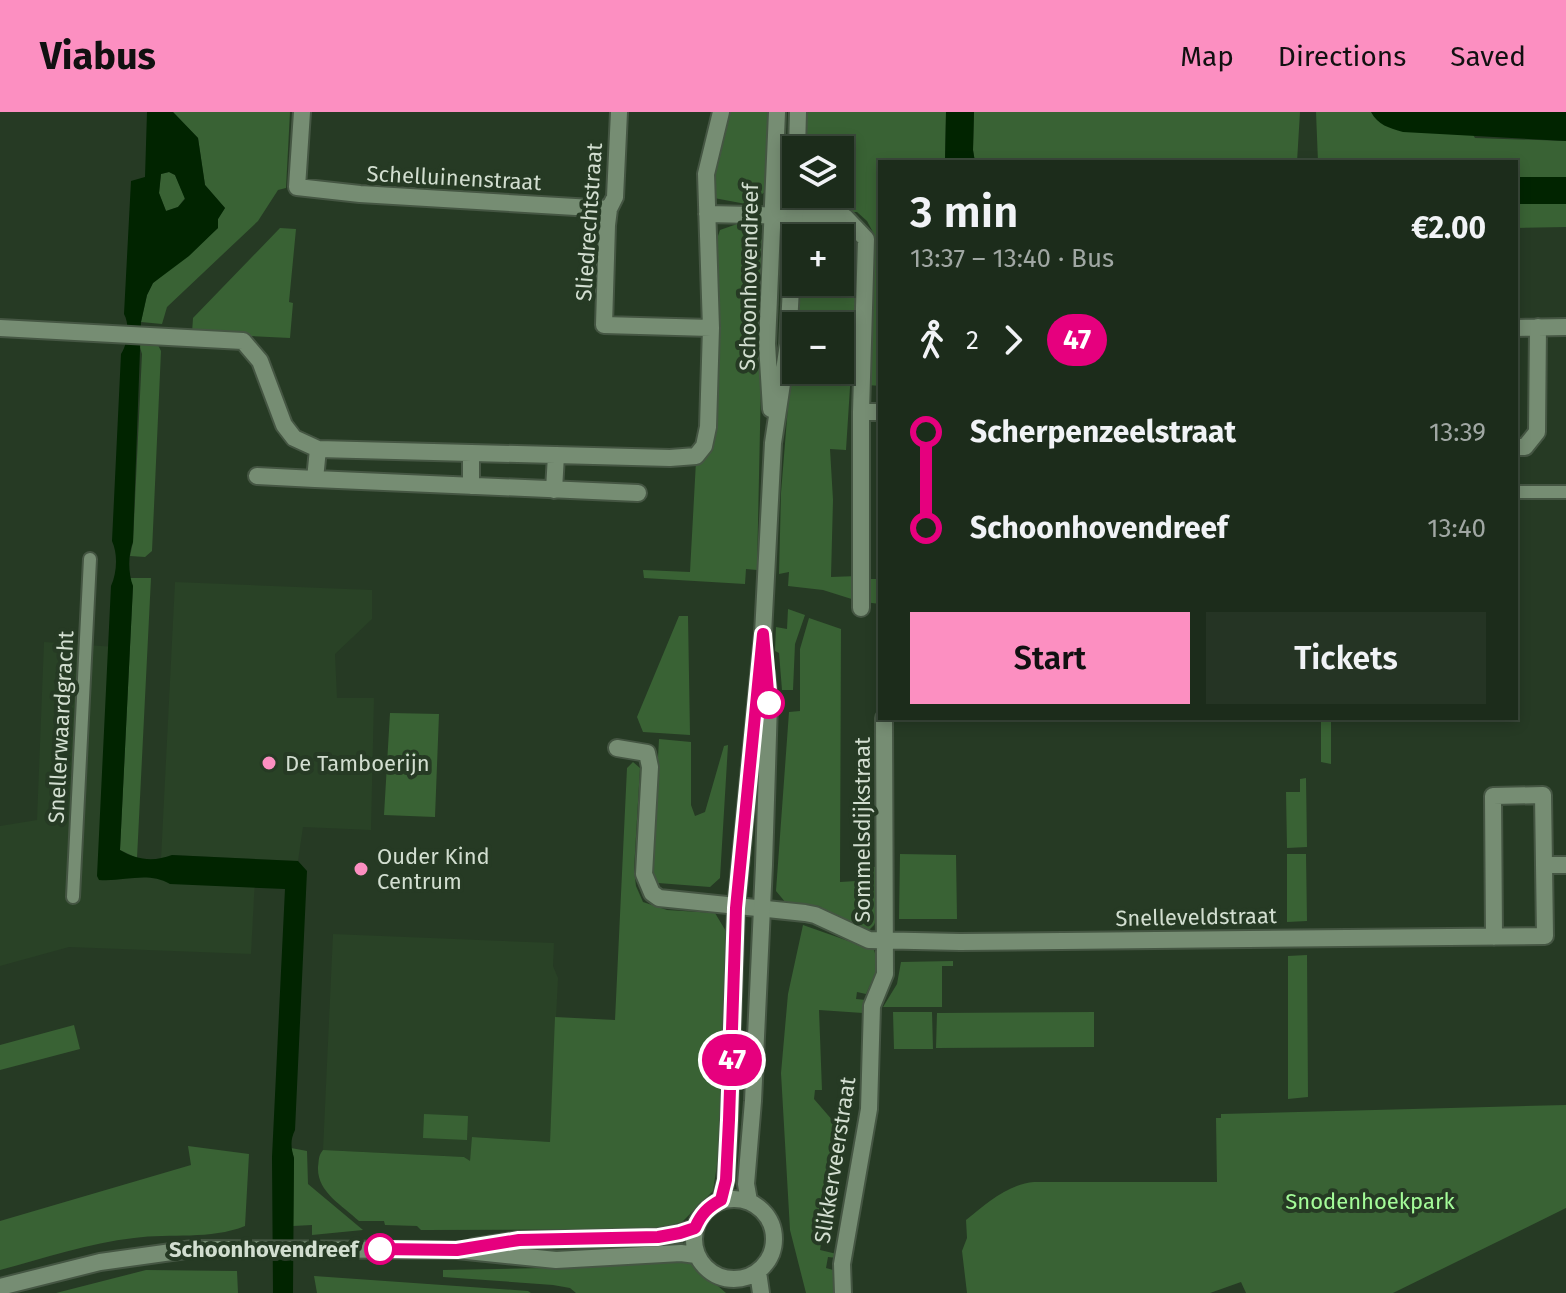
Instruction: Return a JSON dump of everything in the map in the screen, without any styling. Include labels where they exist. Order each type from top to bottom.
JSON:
[{"type":"street","name":"Schelluinenstraat","points":[[302,112],[297,187],[360,194],[609,209]]},
{"type":"street","name":"Sliedrechtstraat","points":[[619,112],[615,197],[609,209],[604,325],[711,328]]},
{"type":"street","points":[[0,328],[243,341],[260,361],[284,425],[294,438],[318,449],[670,458],[696,456],[704,446],[708,427],[711,328],[706,174],[721,112]]},
{"type":"street","name":"Schoonhovendreef","points":[[773,443],[767,344],[777,112]]},
{"type":"street","points":[[797,136],[798,112]]},
{"type":"street","name":"Schoonhovendreef","points":[[721,1200],[726,1180],[736,908],[763,634],[773,443],[788,344],[796,208]]},
{"type":"street","points":[[707,214],[845,217],[866,239],[861,412],[861,608]]},
{"type":"street","points":[[1518,447],[1525,447],[1537,432],[1538,327]]},
{"type":"street","points":[[1518,328],[1566,327]]},
{"type":"street","points":[[861,412],[878,412]]},
{"type":"street","points":[[315,479],[318,449]]},
{"type":"street","points":[[471,453],[471,486]]},
{"type":"street","points":[[554,490],[556,455]]},
{"type":"street","points":[[257,476],[638,493]]},
{"type":"street","points":[[1518,492],[1566,492]]},
{"type":"street","name":"Snellerwaardgracht","points":[[73,897],[90,559]]},
{"type":"street","name":"Schoonhovendreef","points":[[749,1201],[746,1184],[753,1101],[769,703],[763,634]]},
{"type":"street","name":"Sommelsdijkstraat","points":[[884,720],[883,924],[886,941]]},
{"type":"street","name":"Snelleveldstraat","points":[[617,748],[647,753],[650,767],[644,874],[652,893],[665,900],[815,915],[861,938],[886,941],[1545,936],[1544,865]]},
{"type":"street","points":[[1494,937],[1493,796],[1543,795],[1544,865],[1566,865]]},
{"type":"street","name":"Slikkerveerstraat","points":[[843,1293],[842,1264],[869,1109],[872,1006],[885,974],[886,941]]},
{"type":"street","points":[[735,1198],[749,1201],[770,1220],[774,1248],[758,1272],[735,1286],[704,1267],[696,1255],[693,1241],[695,1228],[700,1216],[721,1200],[735,1198]]},
{"type":"street","points":[[457,1250],[519,1240],[658,1237],[695,1228]]},
{"type":"street","points":[[0,1287],[144,1254],[193,1249],[457,1250],[556,1260],[681,1253],[696,1255]]},
{"type":"street","points":[[758,1272],[761,1293]]},
{"type":"shaded area","points":[[147,112],[173,112],[198,138],[205,185],[225,208],[218,219],[218,228],[189,256],[153,283],[141,322],[133,542],[129,564],[133,586],[120,850],[145,859],[172,855],[298,861],[307,871],[295,1130],[292,1137],[293,1293],[273,1293],[272,1157],[285,889],[170,884],[153,878],[99,880],[97,876],[111,586],[116,564],[112,541],[121,354],[127,334],[124,314],[131,181],[145,177]],"holes":[[[169,172],[175,175],[185,199],[178,207],[166,211],[159,193],[161,174]]]},
{"type":"shaded area","points":[[946,112],[974,112],[975,160],[945,160]]},
{"type":"shaded area","points":[[1371,112],[1566,112],[1566,141],[1403,132],[1381,123]]},
{"type":"shaded area","points":[[1518,177],[1566,177],[1566,204],[1518,204]]},
{"type":"shaded area","name":"De Tamboerijn","points":[[175,582],[372,590],[372,619],[335,654],[337,698],[374,698],[371,830],[303,827],[298,861],[172,855],[161,859]]},
{"type":"shaded area","points":[[44,642],[116,647],[107,870],[255,878],[251,954],[69,947],[0,966],[0,826],[37,820]]},
{"type":"shaded area","points":[[333,934],[554,943],[553,966],[558,978],[550,1142],[473,1137],[470,1162],[464,1157],[323,1150]]},
{"type":"green space","points":[[173,112],[290,112],[286,188],[278,190],[258,221],[167,307],[162,324],[141,322],[153,283],[218,228],[218,219],[225,208],[205,185],[198,138]]},
{"type":"green space","points":[[728,112],[771,112],[765,192],[746,204],[714,198],[715,172]]},
{"type":"green space","points":[[803,112],[946,112],[945,160],[878,160],[878,386],[868,385],[874,234],[867,221],[857,212],[817,213],[813,208],[854,208],[854,136],[803,136]]},
{"type":"green space","points":[[974,112],[1300,112],[1297,160],[975,160]]},
{"type":"green space","points":[[1316,112],[1459,112],[1475,138],[1566,141],[1566,177],[1518,177],[1518,160],[1318,160]]},
{"type":"green space","points":[[169,172],[175,175],[185,198],[178,207],[166,211],[159,193],[161,174]]},
{"type":"green space","points":[[1518,204],[1566,204],[1566,227],[1518,228]]},
{"type":"green space","points":[[737,224],[751,229],[764,242],[757,570],[746,569],[745,584],[644,578],[643,570],[690,572],[696,461],[717,377],[719,323],[714,248],[720,230]]},
{"type":"green space","points":[[280,228],[296,229],[289,302],[293,303],[290,338],[192,333],[193,318]]},
{"type":"green space","points":[[854,244],[859,247],[854,325],[854,312],[796,312],[797,296],[854,296]]},
{"type":"green space","points":[[139,344],[158,345],[161,351],[152,551],[145,557],[130,556],[142,354]]},
{"type":"green space","points":[[790,384],[850,384],[846,450],[830,449],[833,500],[831,577],[858,576],[858,601],[823,590],[788,586],[789,572],[779,574],[781,493]]},
{"type":"green space","points":[[129,578],[151,578],[137,858],[120,850],[133,586]]},
{"type":"green space","points":[[865,579],[878,579],[878,604],[864,602]]},
{"type":"green space","points":[[788,609],[805,615],[795,644],[793,690],[782,690],[779,653],[775,651],[776,627],[787,629]]},
{"type":"green space","points":[[679,616],[688,616],[690,735],[643,732],[637,717]]},
{"type":"green space","points":[[809,618],[841,629],[840,882],[873,880],[873,867],[877,867],[877,918],[866,933],[854,929],[819,906],[786,903],[776,891],[789,712],[800,711],[800,649]]},
{"type":"green space","points":[[390,713],[439,714],[435,817],[384,815]]},
{"type":"green space","points":[[1321,720],[1331,720],[1331,764],[1321,762]]},
{"type":"green space","points":[[659,739],[691,742],[691,805],[695,816],[705,812],[724,746],[728,745],[720,878],[710,887],[658,883],[652,869]]},
{"type":"green space","points":[[633,762],[640,768],[634,870],[636,886],[643,902],[667,910],[715,913],[727,933],[730,1008],[724,1118],[713,1191],[682,1222],[659,1229],[421,1230],[417,1226],[385,1225],[384,1221],[359,1221],[322,1184],[318,1167],[323,1150],[464,1157],[470,1161],[472,1137],[550,1142],[555,1017],[615,1020],[627,768]]},
{"type":"green space","points":[[1306,778],[1307,847],[1287,848],[1286,792],[1300,792],[1300,779]]},
{"type":"green space","points":[[900,854],[956,855],[957,919],[899,919]]},
{"type":"green space","points":[[1287,854],[1306,854],[1307,921],[1287,922]]},
{"type":"green space","points":[[803,925],[874,950],[879,966],[866,994],[857,992],[856,999],[866,1000],[863,1013],[819,1010],[822,1090],[815,1090],[814,1099],[840,1129],[820,1250],[837,1254],[837,1258],[828,1257],[826,1268],[833,1270],[836,1293],[806,1293],[790,1230],[781,1073],[788,994]]},
{"type":"green space","points":[[1307,955],[1308,1097],[1288,1099],[1288,956]]},
{"type":"green space","points":[[953,961],[953,966],[942,966],[942,1007],[883,1007],[897,984],[901,962]]},
{"type":"green space","points":[[893,1012],[932,1012],[933,1049],[894,1049]]},
{"type":"green space","points":[[1094,1012],[1094,1047],[936,1048],[937,1013]]},
{"type":"green space","points":[[74,1025],[80,1049],[0,1070],[0,1045]]},
{"type":"green space","name":"Snodenhoekpark","points":[[1566,1105],[1566,1208],[1393,1293],[1246,1293],[1241,1282],[1210,1293],[967,1293],[962,1251],[967,1238],[966,1220],[989,1201],[1015,1187],[1034,1182],[1217,1182],[1216,1118],[1221,1118],[1221,1114]]},
{"type":"green space","points":[[424,1114],[468,1116],[467,1140],[423,1138]]},
{"type":"green space","points":[[188,1146],[249,1154],[245,1226],[204,1235],[117,1240],[0,1270],[0,1221],[191,1165]]},
{"type":"green space","points":[[291,1148],[307,1151],[308,1184],[363,1230],[312,1235],[312,1225],[293,1226],[294,1158]]},
{"type":"green space","points":[[686,1258],[726,1293],[576,1293],[570,1288],[553,1285],[443,1277],[443,1270],[547,1268]]},
{"type":"green space","points":[[146,1270],[237,1271],[238,1293],[56,1293]]},
{"type":"green space","points":[[314,1276],[528,1291],[531,1293],[317,1293]]},
{"type":"bus line","name":"47","points":[[380,1249],[457,1250],[519,1240],[658,1237],[695,1228],[700,1216],[721,1200],[726,1180],[736,908],[763,634],[769,703]]},
{"type":"place","name":"De Tamboerijn","points":[[269,763]]},
{"type":"place","name":"Ouder Kind Centrum","points":[[361,869]]},
{"type":"place","name":"Schoonhovendreef","points":[[380,1249]]}]
